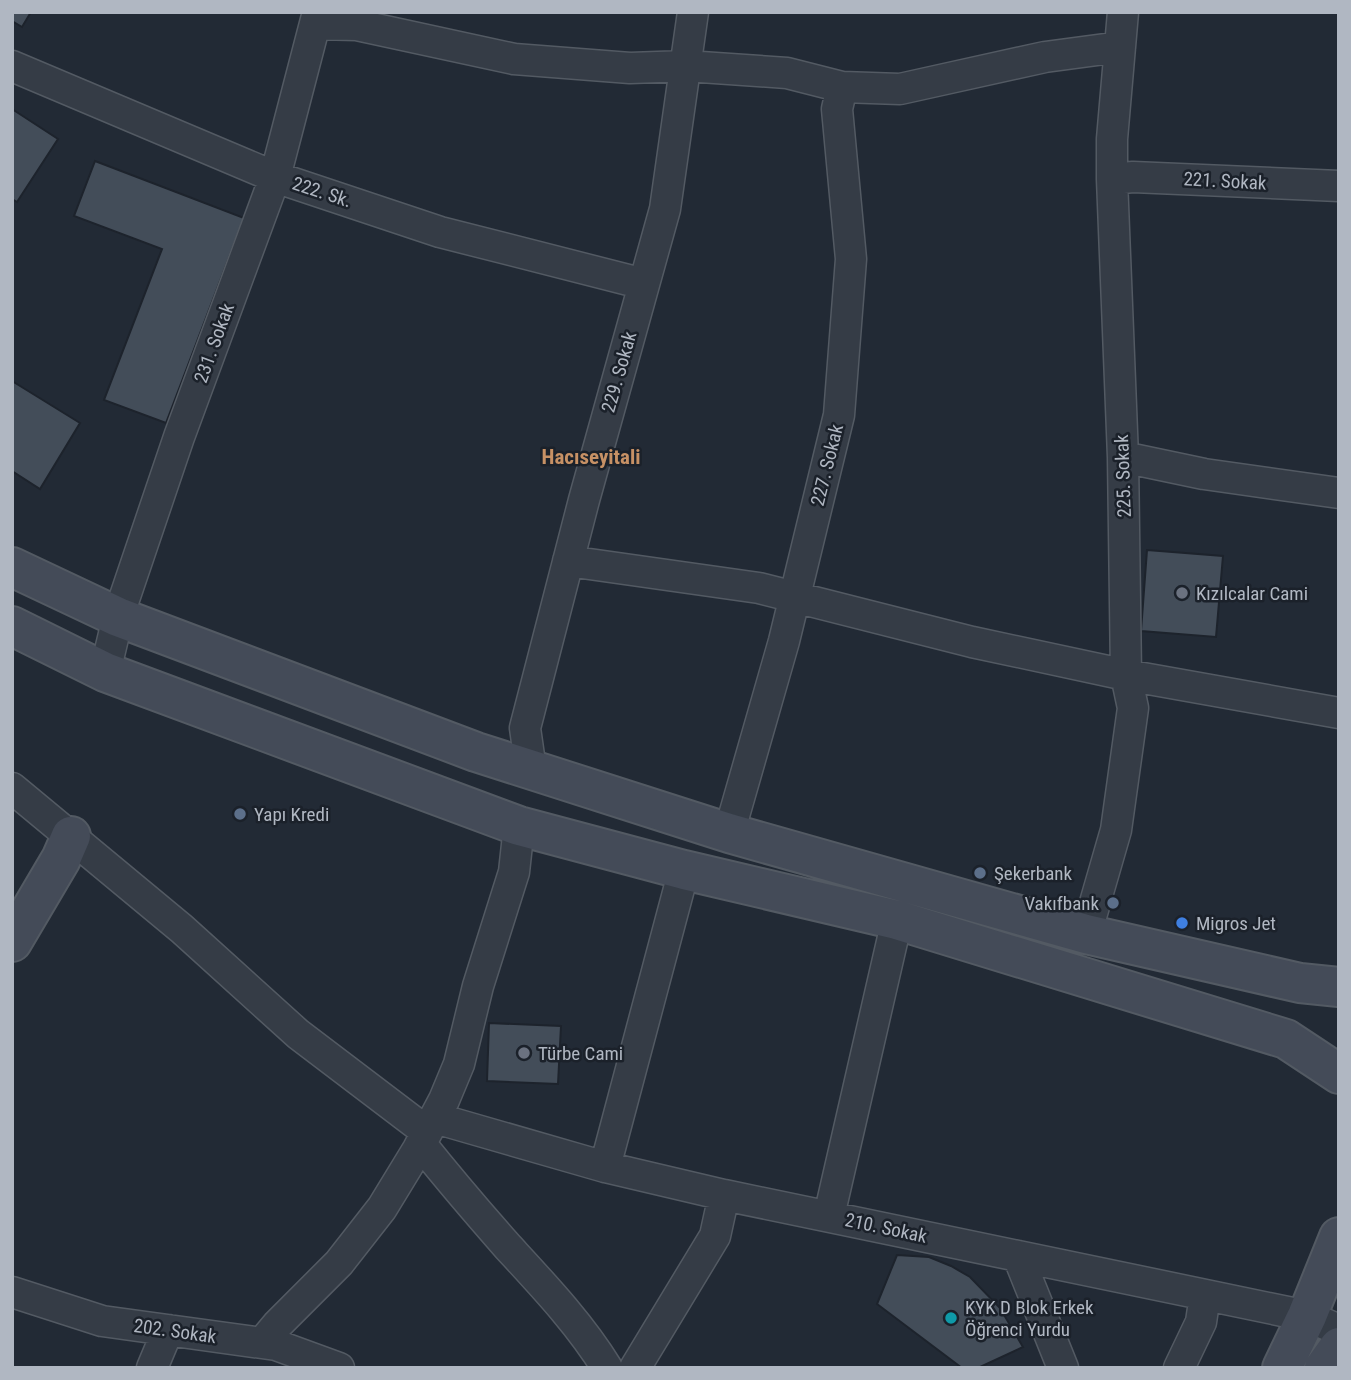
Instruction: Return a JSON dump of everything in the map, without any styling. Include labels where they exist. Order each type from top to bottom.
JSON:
[{"type":"main road","points":[[12,567],[118,617],[476,752],[531,770],[729,833],[1086,934],[1337,989]]},
{"type":"main road","points":[[12,626],[105,672],[519,826],[684,870],[898,920],[1286,1039],[1331,1058]]},
{"type":"main road","points":[[12,942],[61,859],[71,836]]},
{"type":"main road","points":[[1282,1368],[1323,1323],[1339,1237]]},
{"type":"main road","points":[[1324,1368],[1339,1347]]},
{"type":"street","name":"229. Sokak","points":[[531,770],[525,728],[665,209],[693,12]]},
{"type":"street","name":"225. Sokak","points":[[1086,934],[1116,830],[1133,708],[1126,675],[1123,457],[1112,179],[1112,139],[1124,12]]},
{"type":"street","points":[[316,18],[514,59],[630,68],[687,66],[787,73],[842,87],[900,89],[1045,57],[1120,47]]},
{"type":"street","name":"231. Sokak","points":[[105,672],[118,617],[179,437],[275,177],[316,18]]},
{"type":"street","name":"222. Sk.","points":[[12,66],[275,177],[440,232],[644,284]]},
{"type":"street","name":"227. Sokak","points":[[729,833],[795,596],[839,415],[851,259],[837,109],[842,87]]},
{"type":"street","name":"221. Sokak","points":[[1112,179],[1133,177],[1339,186]]},
{"type":"street","points":[[1123,457],[1205,474],[1339,493]]},
{"type":"street","points":[[568,561],[759,588],[972,642],[1126,675],[1339,713]]},
{"type":"street","points":[[12,788],[182,929],[298,1034],[427,1131],[463,1197],[554,1298],[607,1368]]},
{"type":"street","points":[[262,1343],[339,1263],[382,1208],[427,1131],[459,1064],[478,986],[514,872],[519,826]]},
{"type":"street","points":[[606,1167],[684,870]]},
{"type":"street","points":[[829,1216],[898,920]]},
{"type":"street","name":"210. Sokak","points":[[427,1131],[1205,1295],[1323,1323]]},
{"type":"street","points":[[635,1368],[715,1236],[724,1195]]},
{"type":"street","points":[[1017,1256],[1063,1368]]},
{"type":"street","name":"202. Sokak","points":[[12,1292],[102,1321],[276,1345],[339,1368]]},
{"type":"street","points":[[1179,1368],[1200,1322],[1205,1295]]},
{"type":"street","points":[[152,1368],[168,1330]]},
{"type":"building","points":[[12,12],[31,12],[22,27],[12,21]]},
{"type":"building","points":[[12,109],[58,139],[17,202],[12,199]]},
{"type":"building","points":[[95,161],[244,218],[166,423],[104,400],[162,249],[74,216]]},
{"type":"building","points":[[12,381],[80,423],[40,489],[12,471]]},
{"type":"building","name":"Kızılcalar Cami","points":[[1147,550],[1223,556],[1216,637],[1141,631]]},
{"type":"building","name":"Türbe Cami","points":[[489,1023],[561,1026],[558,1084],[487,1081]]},
{"type":"building","name":"KYK D Blok Erkek Öğrenci Yurdu","points":[[897,1255],[929,1257],[970,1277],[1000,1308],[1023,1347],[978,1368],[962,1368],[877,1304]]},
{"type":"place","name":"Kızılcalar Cami","points":[[1182,593]]},
{"type":"place","name":"Yapı Kredi","points":[[240,814]]},
{"type":"place","name":"Şekerbank","points":[[980,873]]},
{"type":"place","name":"Vakıfbank","points":[[1113,903]]},
{"type":"place","name":"Migros Jet","points":[[1182,923]]},
{"type":"place","name":"Türbe Cami","points":[[524,1053]]},
{"type":"place","name":"KYK D Blok Erkek Öğrenci Yurdu","points":[[951,1318]]},
{"type":"district","name":"Hacıseyitali","points":[[591,457]]}]
